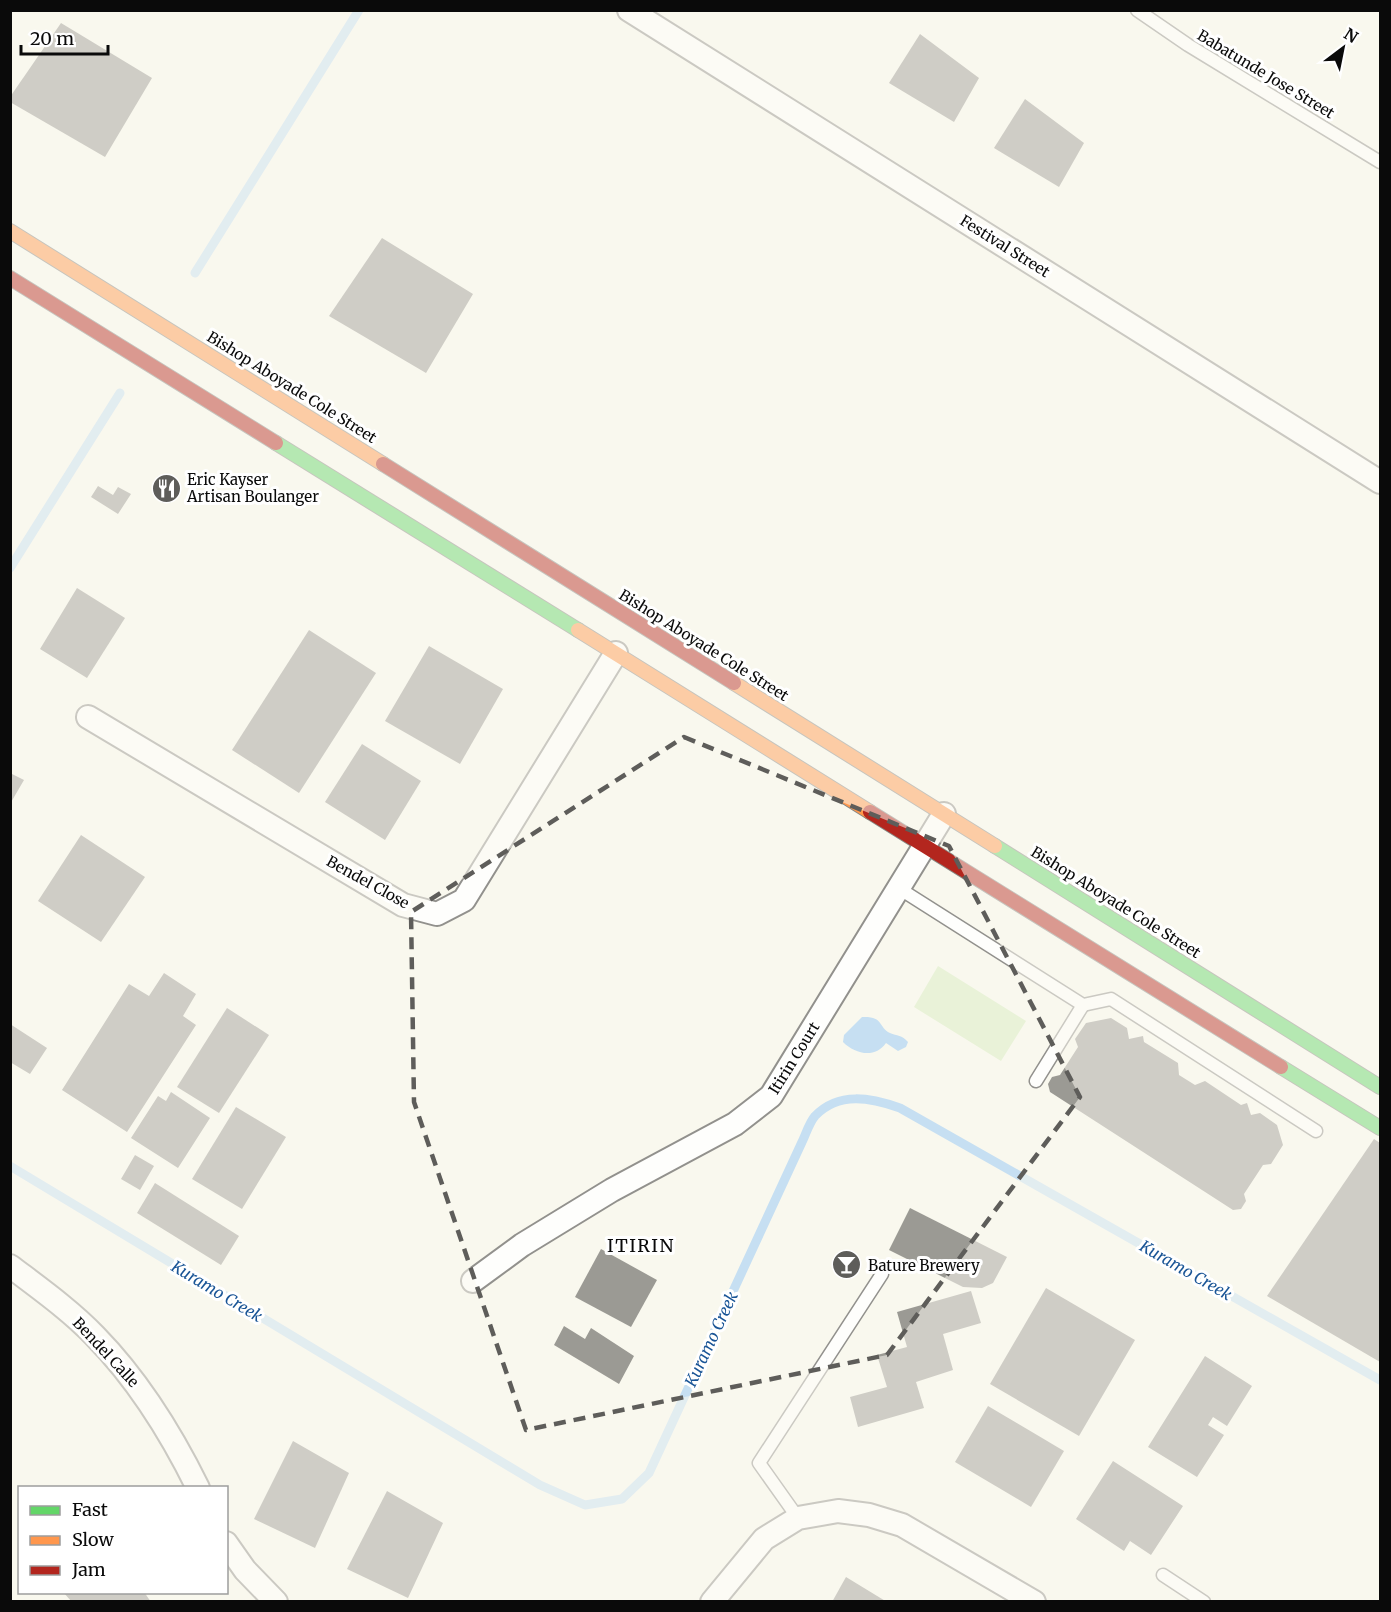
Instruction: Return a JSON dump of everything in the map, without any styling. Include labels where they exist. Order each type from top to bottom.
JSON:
[{"type":"street","name":"Festival Street","points":[[629,10],[1380,482]]},
{"type":"street","name":"Bishop Aboyade Cole Street","points":[[10,231],[1380,1087]]},
{"type":"street","points":[[10,278],[1380,1128]]},
{"type":"street","name":"Bendel Close","points":[[88,717],[403,905],[437,914],[464,900],[616,653]]},
{"type":"street","name":"Itirin Court","points":[[473,1281],[522,1245],[612,1190],[735,1124],[771,1096],[944,814]]},
{"type":"street","name":"Bendel Calle","points":[[10,1266],[95,1336],[135,1382],[171,1437],[197,1486]]},
{"type":"street","points":[[712,1602],[764,1539],[798,1518],[838,1511],[869,1515],[902,1525],[1034,1602]]},
{"type":"street","points":[[228,1546],[245,1570],[276,1602]]},
{"type":"lane","name":"Babatunde Jose Street","points":[[1137,10],[1188,45],[1380,162]]},
{"type":"lane","points":[[900,889],[1083,1005],[1111,999],[1316,1131]]},
{"type":"lane","points":[[1035,1081],[1083,1005]]},
{"type":"lane","points":[[798,1518],[759,1463],[882,1274]]},
{"type":"lane","points":[[1163,1575],[1204,1602]]},
{"type":"highlighted area","points":[[684,737],[949,846],[1080,1097],[887,1355],[526,1430],[414,1102],[411,912]]},
{"type":"green space","points":[[938,966],[1026,1021],[1001,1061],[914,1007]]},
{"type":"water","points":[[862,1017],[874,1018],[886,1031],[902,1037],[908,1042],[906,1047],[898,1051],[886,1043],[876,1051],[865,1053],[848,1046],[843,1042],[844,1035]]},
{"type":"building","points":[[61,23],[152,78],[105,157],[10,102],[10,97]]},
{"type":"building","points":[[920,34],[979,78],[954,122],[889,83]]},
{"type":"building","points":[[1025,99],[1084,143],[1059,187],[994,148]]},
{"type":"building","points":[[382,238],[473,294],[426,373],[329,316]]},
{"type":"building","points":[[98,486],[113,495],[118,487],[131,494],[118,514],[91,497]]},
{"type":"building","points":[[77,588],[125,618],[87,678],[40,649]]},
{"type":"building","points":[[309,630],[376,673],[299,793],[232,750]]},
{"type":"building","points":[[429,646],[503,689],[460,764],[385,721]]},
{"type":"building","points":[[362,744],[421,781],[385,840],[325,802]]},
{"type":"building","points":[[10,773],[24,780],[10,804]]},
{"type":"building","points":[[81,835],[145,877],[101,942],[38,901]]},
{"type":"building","points":[[164,973],[196,994],[183,1016],[196,1025],[127,1132],[62,1090],[129,984],[149,996]]},
{"type":"building","points":[[227,1008],[269,1035],[219,1113],[177,1087]]},
{"type":"building","points":[[1111,1018],[1127,1028],[1129,1039],[1143,1036],[1144,1042],[1178,1063],[1179,1075],[1195,1085],[1205,1081],[1241,1105],[1247,1103],[1251,1115],[1260,1113],[1277,1125],[1283,1145],[1271,1164],[1263,1165],[1244,1194],[1246,1201],[1241,1209],[1233,1210],[1050,1092],[1048,1084],[1052,1077],[1060,1075],[1078,1047],[1075,1039],[1086,1023]]},
{"type":"building","points":[[10,1024],[47,1048],[30,1074],[10,1062]]},
{"type":"building","points":[[171,1092],[210,1118],[178,1168],[131,1138],[158,1096],[166,1101]]},
{"type":"building","points":[[236,1107],[286,1137],[242,1209],[192,1179]]},
{"type":"building","points":[[1374,1139],[1380,1143],[1380,1362],[1267,1296]]},
{"type":"building","points":[[135,1155],[154,1166],[140,1190],[121,1179]]},
{"type":"building","points":[[155,1183],[239,1236],[221,1265],[137,1213]]},
{"type":"building","points":[[910,1208],[1007,1257],[993,1283],[982,1288],[963,1287],[889,1250]]},
{"type":"building","points":[[601,1249],[657,1280],[631,1327],[575,1297]]},
{"type":"building","points":[[1046,1288],[1135,1340],[1079,1436],[990,1384]]},
{"type":"building","points":[[971,1291],[981,1323],[943,1334],[953,1370],[916,1382],[924,1408],[858,1427],[850,1397],[887,1387],[877,1355],[907,1347],[897,1312]]},
{"type":"building","points":[[564,1326],[585,1339],[591,1328],[634,1356],[619,1384],[554,1345]]},
{"type":"building","points":[[1205,1356],[1252,1386],[1227,1426],[1213,1417],[1208,1425],[1224,1435],[1197,1477],[1148,1447]]},
{"type":"building","points":[[988,1406],[1064,1451],[1031,1507],[955,1462]]},
{"type":"building","points":[[293,1441],[349,1473],[315,1548],[254,1519]]},
{"type":"building","points":[[1113,1461],[1183,1506],[1151,1555],[1130,1541],[1124,1551],[1076,1519]]},
{"type":"building","points":[[387,1491],[443,1523],[408,1598],[347,1569]]},
{"type":"building","points":[[846,1577],[887,1602],[832,1602]]},
{"type":"building","points":[[65,1594],[145,1594],[151,1602],[72,1602]]},
{"type":"waterway","points":[[195,273],[359,10]]},
{"type":"waterway","points":[[10,568],[120,393]]},
{"type":"waterway","name":"Kuramo Creek","points":[[10,1166],[540,1485],[585,1505],[622,1499],[649,1473],[811,1122],[824,1108],[845,1100],[867,1100],[900,1108],[1380,1380]]},
{"type":"traffic: fast","points":[[276,443],[578,630]]},
{"type":"traffic: fast","points":[[995,846],[1380,1087]]},
{"type":"traffic: fast","points":[[1281,1067],[1380,1128]]},
{"type":"traffic: slow","points":[[10,231],[383,464]]},
{"type":"traffic: slow","points":[[578,630],[870,812]]},
{"type":"traffic: slow","points":[[734,683],[995,846]]},
{"type":"traffic: jam","points":[[10,278],[276,443]]},
{"type":"traffic: jam","points":[[383,464],[734,683]]},
{"type":"traffic: jam","points":[[870,812],[1281,1067]]},
{"type":"place","name":"Eric Kayser Artisan Boulanger","points":[[166,488]]},
{"type":"place","name":"Bature Brewery","points":[[847,1265]]},
{"type":"district","name":"ITIRIN","points":[[641,1245]]}]
